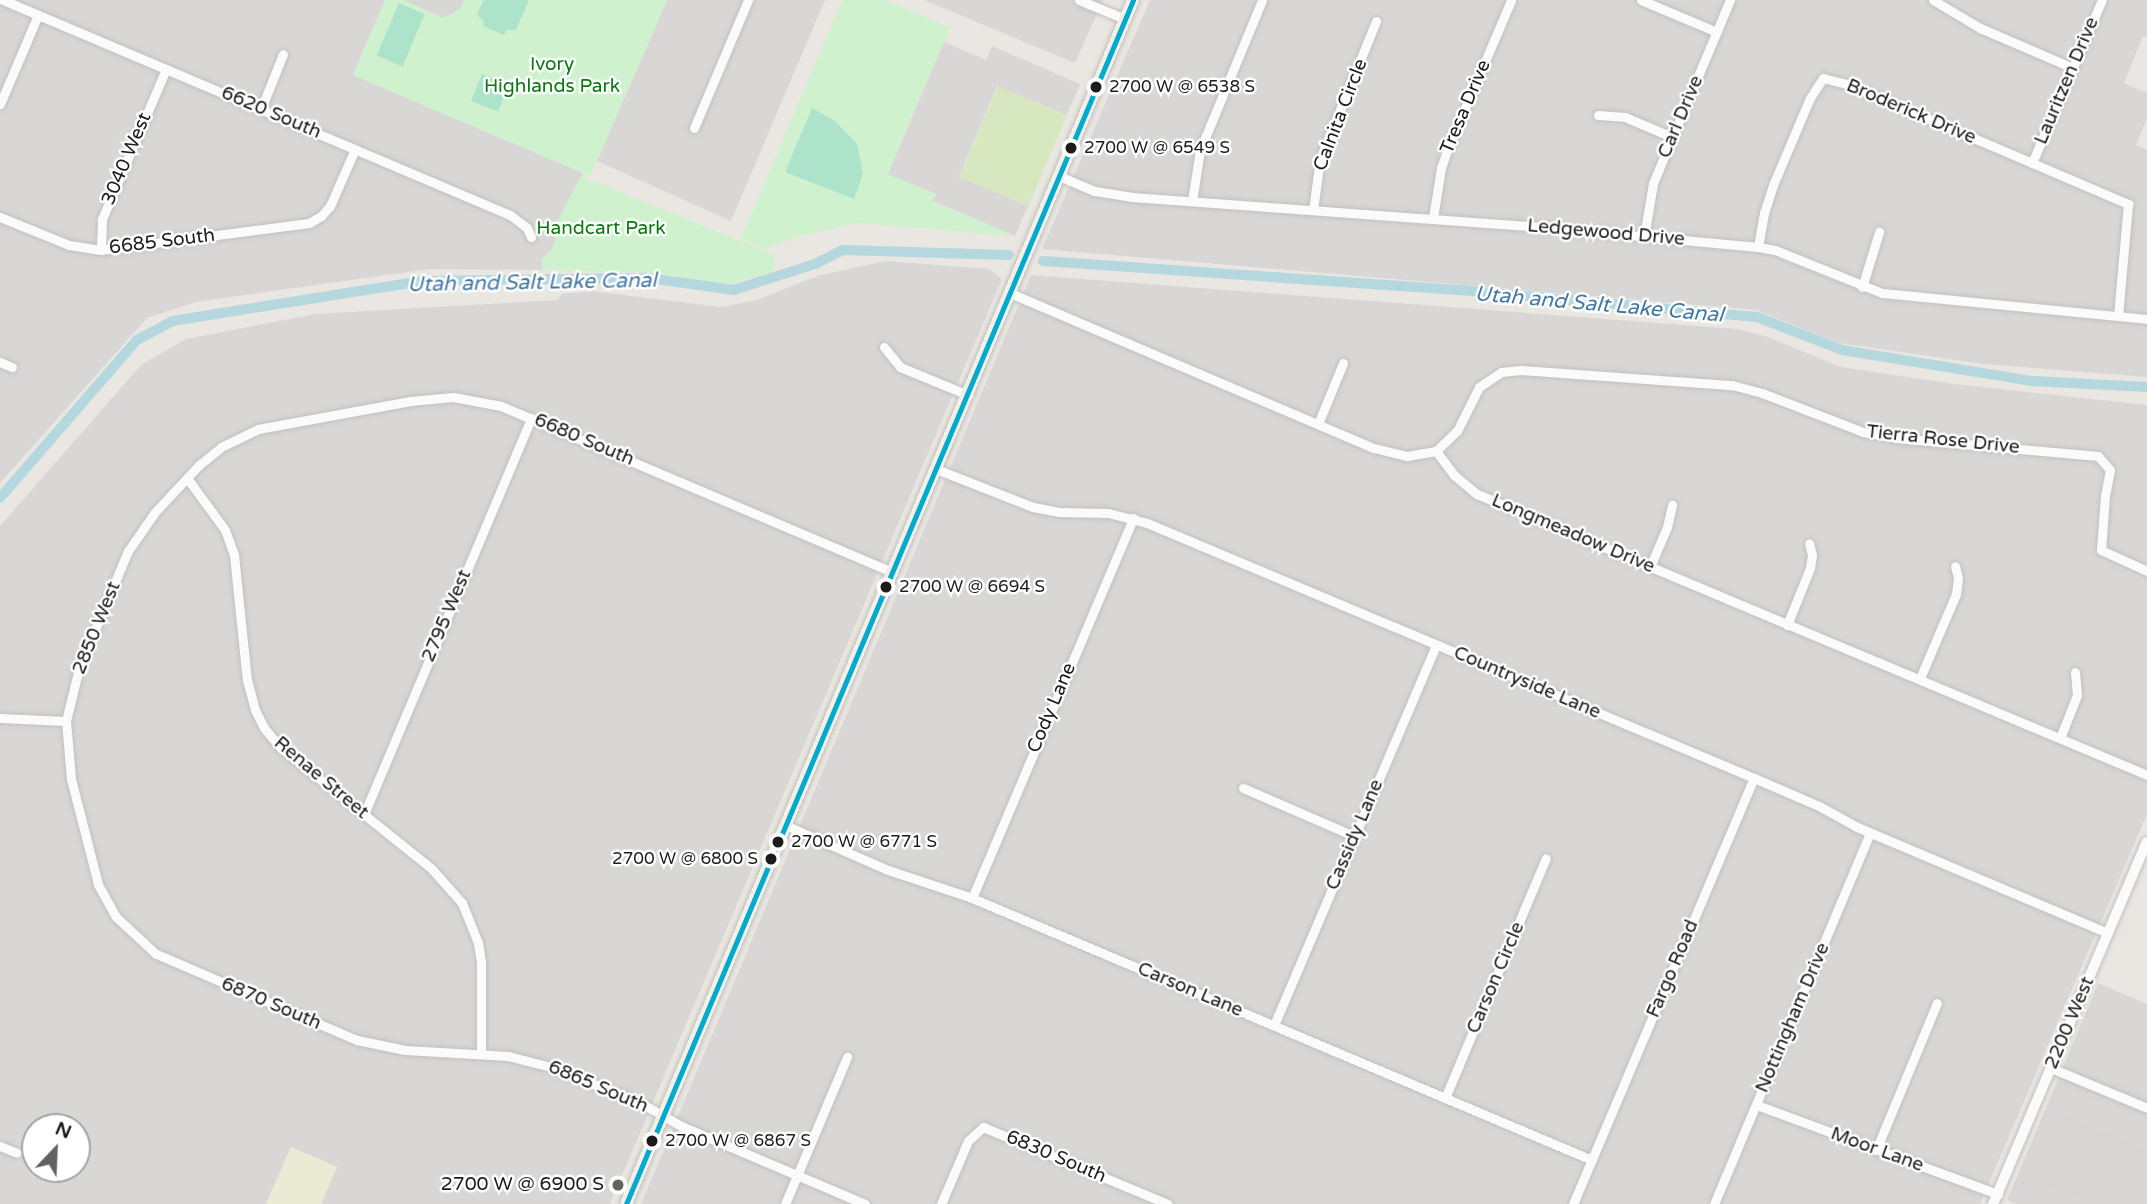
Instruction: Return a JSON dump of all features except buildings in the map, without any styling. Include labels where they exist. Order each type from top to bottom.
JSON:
[{"type":"main road","points":[[626,1204],[1133,0]]},
{"type":"street","name":"6620 South","points":[[3,0],[510,215],[527,228],[531,237]]},
{"type":"street","points":[[694,128],[748,0]]},
{"type":"street","points":[[1079,0],[1125,19]]},
{"type":"street","points":[[1192,201],[1199,150],[1262,0]]},
{"type":"street","name":"Tresa Drive","points":[[1433,218],[1441,168],[1448,148],[1511,0]]},
{"type":"street","points":[[1641,0],[1717,32]]},
{"type":"street","name":"Carl Drive","points":[[1644,237],[1653,183],[1730,0]]},
{"type":"street","points":[[1933,0],[1974,25],[2074,68]]},
{"type":"street","name":"Lauritzen Drive","points":[[2032,163],[2102,0]]},
{"type":"street","points":[[0,104],[38,15]]},
{"type":"street","name":"Calnita Circle","points":[[1313,210],[1320,159],[1376,21]]},
{"type":"street","points":[[261,109],[283,54]]},
{"type":"street","name":"3040 West","points":[[101,250],[102,219],[166,69]]},
{"type":"street","name":"Broderick Drive","points":[[1758,247],[1771,192],[1810,98],[1823,78],[1847,84],[2128,204],[2118,316]]},
{"type":"street","points":[[1598,115],[1625,117],[1672,137]]},
{"type":"street","name":"6685 South","points":[[0,216],[69,245],[101,250],[309,223],[326,212],[355,149]]},
{"type":"street","name":"Ledgewood Drive","points":[[1059,176],[1108,195],[1433,218],[1758,247],[1783,254],[1882,293],[2147,319]]},
{"type":"street","points":[[1862,287],[1879,232]]},
{"type":"street","points":[[1010,293],[1391,454],[1423,455],[1436,451]]},
{"type":"street","points":[[884,347],[900,367],[968,395]]},
{"type":"street","points":[[0,362],[12,367]]},
{"type":"street","points":[[1318,424],[1343,363]]},
{"type":"street","name":"Tierra Rose Drive","points":[[1436,451],[1457,431],[1479,387],[1501,372],[1521,370],[1732,386],[1762,393],[1863,432],[1896,438],[2084,452],[2098,456],[2110,470],[2101,550],[2147,571]]},
{"type":"street","name":"6680 South","points":[[258,429],[410,401],[453,397],[477,400],[531,418],[893,572]]},
{"type":"street","name":"2795 West","points":[[364,814],[531,418]]},
{"type":"street","name":"2850 West","points":[[99,884],[71,779],[66,721],[79,668],[128,551],[155,512],[221,447],[258,429]]},
{"type":"street","name":"Longmeadow Drive","points":[[1436,451],[1454,475],[1477,494],[2147,775]]},
{"type":"street","name":"Countryside Lane","points":[[936,469],[1033,507],[1133,518],[1754,778],[1870,832],[2108,933]]},
{"type":"street","name":"Renae Street","points":[[187,478],[225,530],[234,555],[247,680],[264,728],[281,748],[431,868],[462,903],[478,943],[481,963],[481,1054]]},
{"type":"street","points":[[1650,567],[1667,527],[1672,505]]},
{"type":"street","name":"Cody Lane","points":[[972,898],[1133,518]]},
{"type":"street","points":[[1787,625],[1810,568],[1812,555],[1808,543]]},
{"type":"street","points":[[1920,678],[1956,594],[1958,578],[1955,566]]},
{"type":"street","name":"Cassidy Lane","points":[[1274,1026],[1436,645]]},
{"type":"street","points":[[2060,738],[2077,695],[2075,672]]},
{"type":"street","points":[[0,718],[66,721]]},
{"type":"street","name":"Fargo Road","points":[[1573,1204],[1754,778]]},
{"type":"street","points":[[1243,788],[1354,836]]},
{"type":"street","name":"Carson Lane","points":[[785,825],[888,870],[972,898],[1592,1160]]},
{"type":"street","name":"Nottingham Drive","points":[[1714,1204],[1870,832]]},
{"type":"street","name":"2200 West","points":[[1996,1199],[2147,842]]},
{"type":"street","name":"Carson Circle","points":[[1445,1098],[1546,858]]},
{"type":"street","name":"6870 South","points":[[99,884],[105,901],[128,931],[149,949],[172,962],[357,1040],[404,1050],[481,1054]]},
{"type":"street","points":[[1876,1150],[1937,1003]]},
{"type":"street","name":"6865 South","points":[[481,1054],[529,1060],[551,1067],[641,1103],[681,1126],[865,1204]]},
{"type":"street","points":[[785,1204],[847,1057]]},
{"type":"street","points":[[2050,1068],[2147,1108]]},
{"type":"street","name":"Moor Lane","points":[[1756,1105],[1996,1199]]},
{"type":"street","name":"6830 South","points":[[941,1204],[968,1141],[983,1127],[1168,1204]]},
{"type":"street","points":[[0,1146],[16,1153]]},
{"type":"shaded area","points":[[0,0],[385,0],[353,75],[583,173],[554,229],[556,239],[551,251],[542,258],[542,270],[429,269],[196,302],[147,318],[0,483]]},
{"type":"shaded area","points":[[404,0],[464,0],[460,9],[443,18]]},
{"type":"shaded area","points":[[667,0],[825,0],[731,221],[597,161]]},
{"type":"shaded area","points":[[924,0],[1103,0],[1075,63]]},
{"type":"shaded area","points":[[1150,0],[2147,0],[2147,37],[2143,36],[2124,83],[2147,93],[2147,118],[2136,145],[2147,150],[2147,377],[1983,364],[1838,343],[1756,310],[1042,249]]},
{"type":"shaded area","points":[[944,42],[986,60],[992,46],[1080,84],[1067,115],[997,86],[959,177],[1028,206],[1015,236],[933,201],[936,194],[888,174]]},
{"type":"shaded area","points":[[886,261],[989,269],[1002,279],[610,1204],[321,1204],[337,1167],[291,1147],[266,1204],[0,1204],[0,526],[141,365],[186,339],[315,314],[557,300],[562,294],[591,291],[721,307],[757,300],[820,275]]},
{"type":"shaded area","points":[[1031,275],[1737,329],[1765,336],[1841,367],[1955,384],[2147,405],[2147,814],[1980,1204],[641,1204]]},
{"type":"shaded area","points":[[2098,983],[2147,1004],[2147,1114],[2059,1077]]},
{"type":"shaded area","points":[[2059,1077],[2147,1114],[2147,1204],[2016,1204],[2007,1200]]},
{"type":"shaded area","points":[[2073,1085],[2147,1116],[2147,1150],[2061,1114]]},
{"type":"shaded area","points":[[2036,1180],[2094,1204],[2025,1204]]},
{"type":"green space","name":"Ivory Highlands Park","points":[[385,0],[667,0],[590,176],[353,75]]},
{"type":"green space","points":[[484,0],[529,0],[516,30],[506,30],[504,35],[483,26],[484,22],[477,14]]},
{"type":"green space","points":[[842,0],[885,0],[950,28],[888,173],[936,194],[933,202],[1015,236],[857,223],[793,238],[765,249],[741,239]]},
{"type":"green space","points":[[399,3],[425,14],[403,66],[377,55]]},
{"type":"green space","points":[[482,74],[509,85],[498,112],[471,101]]},
{"type":"green space","points":[[998,86],[1067,115],[1028,206],[959,177]]},
{"type":"green space","points":[[812,108],[835,121],[857,144],[863,174],[854,199],[785,172]]},
{"type":"green space","name":"Handcart Park","points":[[581,176],[775,255],[773,272],[728,284],[648,272],[542,270],[542,258],[551,251],[556,239],[554,229]]},
{"type":"green space","points":[[291,1147],[337,1167],[321,1204],[266,1204]]},
{"type":"waterway","name":"Utah and Salt Lake Canal","points":[[0,498],[137,340],[172,321],[422,281],[648,278],[734,290],[815,264],[843,250],[1009,255]]},
{"type":"waterway","name":"Utah and Salt Lake Canal","points":[[1043,261],[1461,290],[1757,317],[1842,350],[2032,381],[2147,387]]},
{"type":"transit line","points":[[626,1204],[1133,0]]},
{"type":"place","name":"2700 W @ 6538 S","points":[[1096,87]]},
{"type":"place","name":"2700 W @ 6549 S","points":[[1071,148]]},
{"type":"place","name":"2700 W @ 6694 S","points":[[886,587]]},
{"type":"place","name":"2700 W @ 6771 S","points":[[778,842]]},
{"type":"place","name":"2700 W @ 6800 S","points":[[771,859]]},
{"type":"place","name":"2700 W @ 6867 S","points":[[652,1141]]},
{"type":"place","name":"2700 W @ 6900 S","points":[[618,1185]]}]
